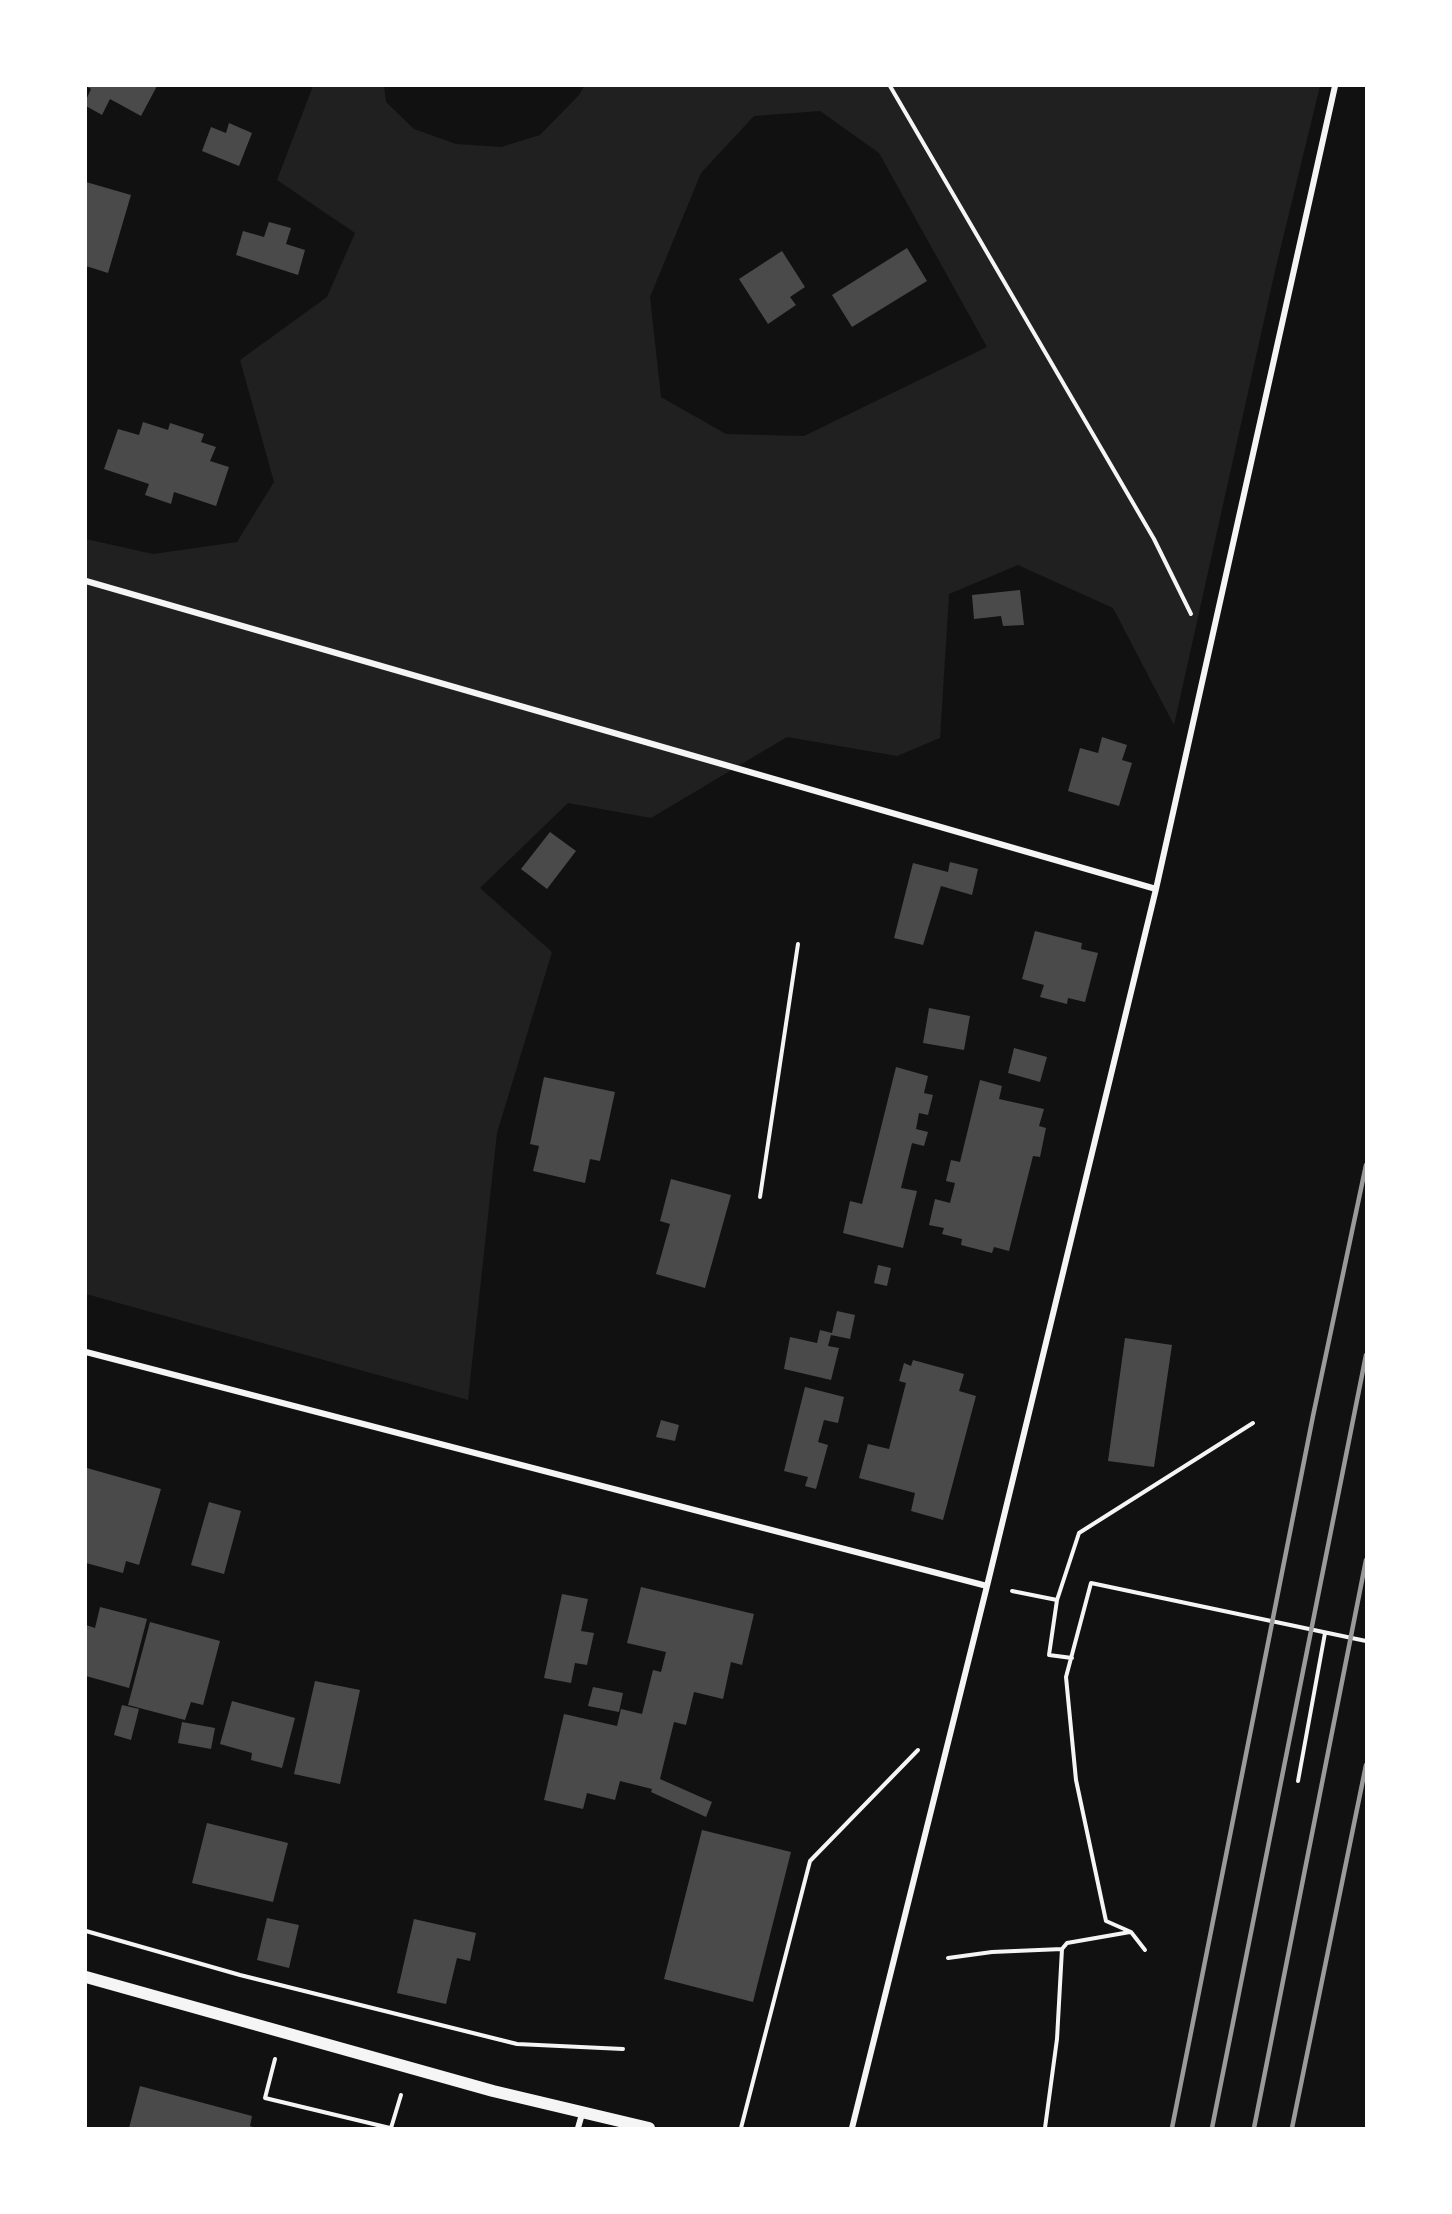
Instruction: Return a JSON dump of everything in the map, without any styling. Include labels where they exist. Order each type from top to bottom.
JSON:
[{"type":"main road","points":[[86,1977],[410,2068],[582,2114],[649,2128]]},
{"type":"street","points":[[852,2128],[987,1586],[1156,889],[1335,86]]},
{"type":"street","points":[[86,581],[1156,889]]},
{"type":"street","points":[[86,1352],[987,1586]]},
{"type":"street","points":[[578,2128],[582,2114]]},
{"type":"path","points":[[890,86],[1154,539],[1209,652]]},
{"type":"path","points":[[760,1197],[798,944]]},
{"type":"path","points":[[1072,1658],[1048,1655],[1057,1600],[1079,1533],[1253,1423]]},
{"type":"path","points":[[1145,1950],[1131,1932],[1106,1921],[1076,1780],[1066,1677],[1090,1583],[1366,1641]]},
{"type":"path","points":[[987,1586],[1057,1600]]},
{"type":"path","points":[[1298,1781],[1325,1633]]},
{"type":"path","points":[[741,2128],[810,1860],[954,1713]]},
{"type":"path","points":[[86,1931],[240,1975],[517,2044],[623,2049]]},
{"type":"path","points":[[1045,2128],[1057,2039],[1062,1949],[1067,1944],[1131,1932]]},
{"type":"path","points":[[948,1958],[992,1952],[1062,1949]]},
{"type":"path","points":[[282,2032],[265,2098],[391,2128],[410,2068]]},
{"type":"shaded area","points":[[313,86],[384,86],[386,102],[414,129],[456,144],[501,147],[540,135],[579,95],[584,86],[1320,86],[1275,271],[1174,725],[1113,608],[1018,565],[949,594],[940,738],[897,756],[787,737],[651,818],[568,803],[480,888],[552,952],[497,1133],[468,1400],[86,1294],[86,539],[153,554],[237,542],[274,482],[240,360],[327,297],[355,233],[277,180]],"holes":[[[820,111],[879,153],[987,347],[804,436],[726,434],[661,397],[650,297],[701,173],[754,116]]]},
{"type":"building","points":[[86,86],[157,86],[141,116],[110,99],[102,115],[86,106],[91,89]]},
{"type":"building","points":[[229,123],[252,133],[239,166],[202,151],[211,127],[226,133]]},
{"type":"building","points":[[86,182],[131,195],[108,273],[86,266]]},
{"type":"building","points":[[269,222],[291,228],[286,244],[305,250],[298,275],[236,255],[243,231],[264,237]]},
{"type":"building","points":[[907,248],[927,281],[852,327],[832,295]]},
{"type":"building","points":[[782,251],[805,287],[790,297],[796,305],[768,324],[739,279]]},
{"type":"building","points":[[143,422],[168,430],[170,423],[204,434],[201,442],[216,447],[210,461],[229,467],[216,506],[174,492],[171,504],[145,495],[149,484],[104,469],[118,429],[139,435]]},
{"type":"building","points":[[1020,590],[1024,625],[1003,626],[1001,616],[974,619],[972,595]]},
{"type":"building","points":[[1102,737],[1127,745],[1122,760],[1132,763],[1119,806],[1068,791],[1080,748],[1098,753]]},
{"type":"building","points":[[550,832],[576,851],[547,889],[521,869]]},
{"type":"building","points":[[950,862],[978,869],[972,895],[941,886],[923,945],[894,938],[913,863],[948,872]]},
{"type":"building","points":[[1035,931],[1082,943],[1081,949],[1098,953],[1085,1002],[1068,998],[1067,1004],[1040,997],[1044,985],[1022,979]]},
{"type":"building","points":[[929,1008],[970,1016],[964,1050],[923,1043]]},
{"type":"building","points":[[1014,1048],[1047,1057],[1040,1082],[1008,1073]]},
{"type":"building","points":[[896,1067],[928,1076],[924,1093],[933,1095],[928,1115],[919,1113],[916,1129],[928,1132],[924,1146],[912,1143],[901,1188],[917,1191],[903,1248],[843,1233],[850,1201],[862,1204]]},
{"type":"building","points":[[544,1077],[615,1092],[600,1161],[590,1159],[585,1183],[533,1171],[539,1146],[530,1144]]},
{"type":"building","points":[[980,1080],[1002,1086],[999,1099],[1044,1109],[1039,1126],[1046,1128],[1040,1157],[1033,1156],[1009,1251],[994,1247],[992,1253],[961,1245],[962,1239],[942,1234],[944,1228],[929,1225],[935,1199],[950,1203],[955,1183],[946,1181],[951,1160],[960,1162]]},
{"type":"building","points":[[671,1179],[731,1195],[705,1288],[656,1274],[670,1224],[660,1221]]},
{"type":"building","points":[[878,1265],[891,1268],[887,1286],[874,1283]]},
{"type":"building","points":[[837,1311],[855,1315],[850,1339],[831,1335],[828,1346],[839,1348],[831,1380],[784,1369],[790,1337],[817,1343],[820,1330],[832,1333]]},
{"type":"building","points":[[1125,1338],[1172,1345],[1154,1467],[1108,1461]]},
{"type":"building","points":[[913,1360],[964,1374],[959,1391],[976,1396],[943,1520],[911,1511],[915,1493],[859,1478],[868,1444],[889,1449],[906,1383],[899,1381],[904,1363],[911,1366]]},
{"type":"building","points":[[805,1387],[844,1397],[838,1423],[824,1420],[818,1442],[828,1445],[816,1489],[805,1486],[808,1477],[784,1471]]},
{"type":"building","points":[[661,1420],[679,1425],[675,1441],[656,1437]]},
{"type":"building","points":[[87,1468],[161,1489],[139,1565],[126,1561],[123,1573],[86,1563]]},
{"type":"building","points":[[209,1502],[241,1511],[224,1574],[191,1565]]},
{"type":"building","points":[[641,1587],[754,1614],[742,1665],[731,1662],[723,1699],[694,1692],[686,1725],[674,1722],[660,1779],[712,1802],[706,1817],[651,1792],[652,1789],[620,1781],[615,1800],[587,1793],[583,1809],[544,1800],[564,1714],[617,1726],[621,1709],[642,1714],[653,1670],[661,1672],[666,1652],[627,1643]]},
{"type":"building","points":[[562,1594],[588,1599],[581,1631],[594,1633],[587,1665],[575,1663],[571,1683],[544,1678]]},
{"type":"building","points":[[100,1607],[147,1619],[129,1688],[86,1676],[86,1625],[95,1628]]},
{"type":"building","points":[[150,1622],[220,1641],[203,1705],[191,1702],[185,1720],[128,1705]]},
{"type":"building","points":[[315,1681],[360,1690],[340,1784],[294,1774]]},
{"type":"building","points":[[593,1687],[623,1693],[619,1712],[588,1706]]},
{"type":"building","points":[[232,1701],[295,1718],[282,1768],[251,1760],[252,1753],[220,1744]]},
{"type":"building","points":[[122,1705],[139,1709],[131,1740],[114,1735]]},
{"type":"building","points":[[182,1722],[215,1728],[211,1749],[178,1743]]},
{"type":"building","points":[[207,1823],[288,1843],[273,1902],[192,1883]]},
{"type":"building","points":[[702,1830],[791,1852],[753,2002],[664,1979]]},
{"type":"building","points":[[267,1918],[299,1925],[289,1968],[257,1960]]},
{"type":"building","points":[[414,1919],[476,1933],[470,1961],[457,1958],[446,2004],[397,1993]]},
{"type":"building","points":[[140,2086],[252,2116],[250,2126],[256,2128],[129,2128]]},
{"type":"railway","points":[[1172,2128],[1313,1416],[1366,1165]]},
{"type":"railway","points":[[1212,2128],[1366,1355]]},
{"type":"railway","points":[[1254,2128],[1366,1560]]},
{"type":"railway","points":[[1292,2128],[1366,1765]]}]
